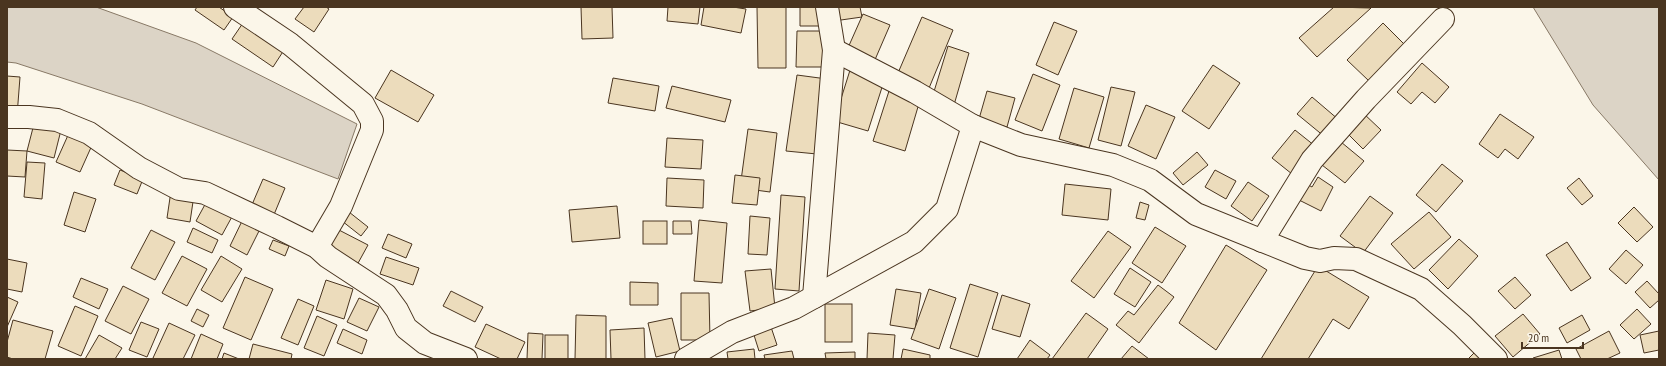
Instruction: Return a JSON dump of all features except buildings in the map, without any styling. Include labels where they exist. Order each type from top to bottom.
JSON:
[{"type":"street","points":[[235,7],[290,44],[363,104],[372,121],[372,130],[341,206],[317,247]]},
{"type":"street","points":[[814,297],[834,50],[827,7]]},
{"type":"street","points":[[1262,241],[1312,160],[1366,99],[1443,18]]},
{"type":"street","points":[[834,50],[915,92],[973,126],[1021,145],[1113,165],[1150,180],[1196,214],[1262,241],[1305,258],[1320,261],[1334,258],[1356,259],[1421,289],[1462,325],[1496,359]]},
{"type":"street","points":[[7,117],[29,117],[57,120],[89,133],[138,168],[179,189],[205,193],[317,247],[328,257],[386,295],[397,310],[406,328],[425,342],[466,359]]},
{"type":"street","points":[[686,359],[732,332],[794,308],[914,242],[947,209],[973,126]]},
{"type":"shaded area","points":[[7,7],[96,7],[196,43],[357,124],[338,179],[142,104],[16,63],[7,62]]},
{"type":"shaded area","points":[[1533,7],[1659,7],[1659,180],[1593,105]]}]
